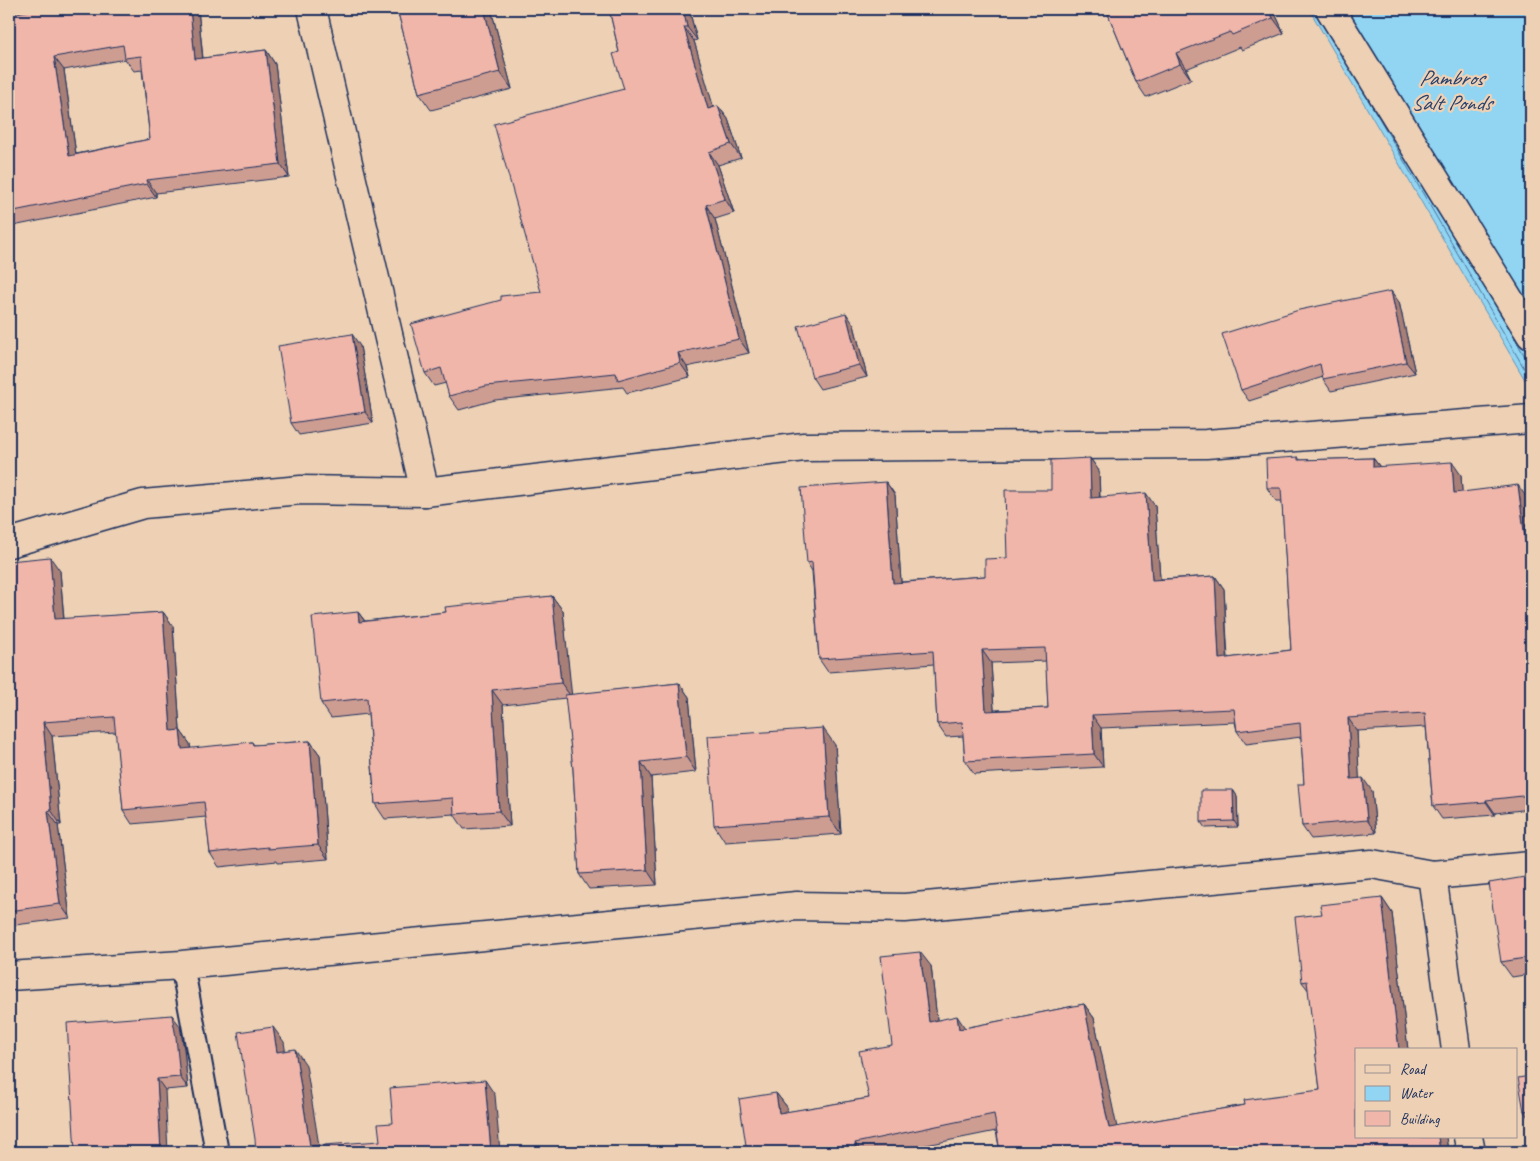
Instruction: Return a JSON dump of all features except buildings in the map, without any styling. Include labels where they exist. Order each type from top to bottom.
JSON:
[{"type":"street","points":[[312,9],[425,492]]},
{"type":"street","points":[[1330,9],[1531,335]]},
{"type":"street","points":[[9,544],[143,504],[301,490],[425,492],[804,447],[1206,444],[1531,419]]},
{"type":"street","points":[[9,976],[182,965],[797,906],[905,908],[1372,864],[1432,875],[1531,866]]},
{"type":"street","points":[[1432,875],[1456,1048]]},
{"type":"street","points":[[1468,1138],[1470,1152]]},
{"type":"lane","points":[[182,965],[216,1152]]},
{"type":"water","name":"Pambros Salt Ponds","points":[[1309,9],[1531,9],[1531,390]]}]
